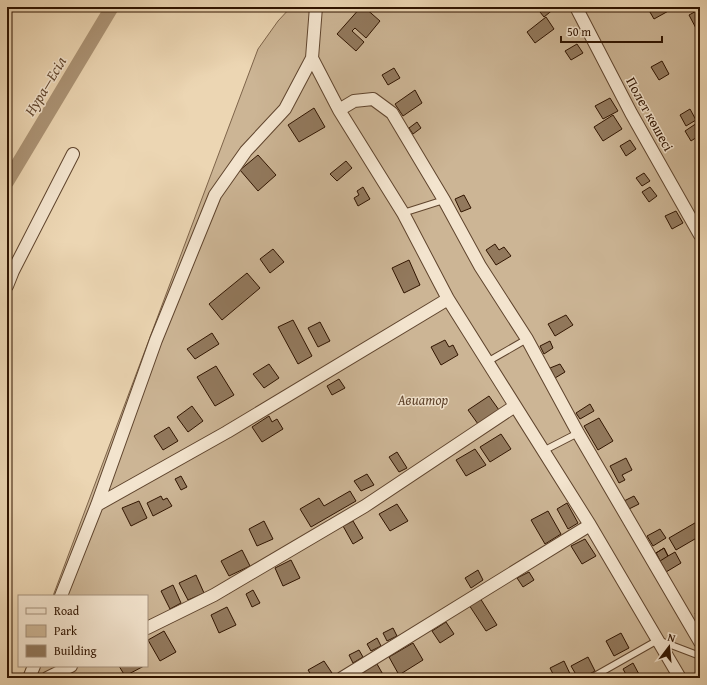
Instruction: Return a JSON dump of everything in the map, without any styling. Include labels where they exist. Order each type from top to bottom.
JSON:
[{"type":"street","points":[[61,595],[97,505],[156,340],[215,195],[246,150],[285,109],[312,58],[316,7]]},
{"type":"street","name":"Полет көшесі","points":[[576,7],[630,113],[700,235]]},
{"type":"street","points":[[312,58],[339,110],[404,213],[448,299],[590,525],[680,678]]},
{"type":"street","points":[[339,110],[354,102],[373,99],[392,113],[444,200],[480,266],[527,339],[578,433],[700,642]]},
{"type":"street","points":[[7,286],[13,271],[73,154]]},
{"type":"street","points":[[97,505],[227,432],[448,299]]},
{"type":"street","points":[[148,628],[214,595],[365,506],[515,406]]},
{"type":"street","points":[[342,678],[590,525]]},
{"type":"street","points":[[29,678],[34,667]]},
{"type":"street","points":[[47,678],[69,667]]},
{"type":"lane","points":[[404,213],[444,200]]},
{"type":"lane","points":[[487,362],[527,339]]},
{"type":"lane","points":[[543,451],[578,433]]},
{"type":"lane","points":[[592,678],[658,640],[700,656]]},
{"type":"green space","name":"Авиатор","points":[[291,7],[700,7],[700,678],[23,678],[27,667],[148,667],[148,595],[53,595],[258,49],[278,21]]},
{"type":"building","points":[[361,7],[364,7],[380,21],[366,38],[355,28],[352,31],[364,42],[356,51],[337,34]]},
{"type":"building","points":[[536,7],[554,7],[555,8],[544,17]]},
{"type":"building","points":[[647,7],[671,7],[672,9],[654,19]]},
{"type":"building","points":[[700,9],[700,31],[698,32],[689,15]]},
{"type":"building","points":[[546,17],[554,29],[535,43],[527,32]]},
{"type":"building","points":[[577,44],[583,53],[571,60],[565,51]]},
{"type":"building","points":[[662,61],[669,74],[659,80],[651,67]]},
{"type":"building","points":[[394,68],[400,78],[388,85],[382,75]]},
{"type":"building","points":[[415,90],[422,103],[403,116],[395,104]]},
{"type":"building","points":[[610,98],[618,111],[603,119],[595,106]]},
{"type":"building","points":[[314,108],[325,127],[299,142],[288,125]]},
{"type":"building","points":[[690,109],[696,120],[686,126],[680,115]]},
{"type":"building","points":[[613,115],[622,129],[603,141],[594,127]]},
{"type":"building","points":[[700,121],[700,135],[691,141],[685,131]]},
{"type":"building","points":[[417,122],[421,128],[413,134],[409,128]]},
{"type":"building","points":[[630,140],[636,149],[626,156],[620,146]]},
{"type":"building","points":[[258,155],[276,175],[258,191],[240,170]]},
{"type":"building","points":[[346,161],[352,168],[337,181],[330,174]]},
{"type":"building","points":[[644,173],[650,181],[642,186],[636,178]]},
{"type":"building","points":[[363,187],[370,199],[358,206],[354,198],[359,195],[357,191]]},
{"type":"building","points":[[650,187],[657,196],[649,202],[642,192]]},
{"type":"building","points":[[464,195],[471,208],[461,212],[455,199]]},
{"type":"building","points":[[676,211],[683,223],[672,229],[665,216]]},
{"type":"building","points":[[495,244],[499,250],[504,247],[511,256],[496,265],[486,250]]},
{"type":"building","points":[[273,249],[284,262],[270,273],[260,259]]},
{"type":"building","points":[[409,260],[420,285],[404,293],[392,268]]},
{"type":"building","points":[[247,273],[260,288],[222,320],[209,304]]},
{"type":"building","points":[[566,315],[573,325],[555,336],[548,324]]},
{"type":"building","points":[[293,320],[312,356],[298,364],[278,327]]},
{"type":"building","points":[[320,322],[330,341],[318,347],[308,328]]},
{"type":"building","points":[[212,333],[219,344],[195,359],[187,349]]},
{"type":"building","points":[[445,340],[449,347],[453,345],[458,355],[441,365],[431,347]]},
{"type":"building","points":[[550,341],[553,348],[544,354],[540,346]]},
{"type":"building","points":[[269,364],[279,378],[264,388],[253,374]]},
{"type":"building","points":[[560,364],[565,372],[555,378],[550,368]]},
{"type":"building","points":[[216,366],[234,395],[215,406],[197,377]]},
{"type":"building","points":[[339,379],[345,388],[332,395],[327,386]]},
{"type":"building","points":[[489,396],[499,410],[478,424],[468,410]]},
{"type":"building","points":[[590,404],[594,411],[580,419],[576,413]]},
{"type":"building","points":[[192,406],[203,421],[188,432],[177,417]]},
{"type":"building","points":[[269,416],[272,422],[277,419],[283,429],[262,442],[252,427]]},
{"type":"building","points":[[599,418],[613,441],[598,450],[584,426]]},
{"type":"building","points":[[169,427],[178,441],[163,450],[154,436]]},
{"type":"building","points":[[501,434],[511,449],[490,462],[480,447]]},
{"type":"building","points":[[475,449],[486,465],[466,476],[456,460]]},
{"type":"building","points":[[397,452],[407,468],[399,472],[389,457]]},
{"type":"building","points":[[626,458],[632,470],[622,475],[625,480],[619,483],[610,466]]},
{"type":"building","points":[[367,474],[374,485],[361,491],[354,481]]},
{"type":"building","points":[[181,476],[187,487],[181,490],[175,479]]},
{"type":"building","points":[[350,491],[356,501],[311,527],[300,509],[319,498],[324,506]]},
{"type":"building","points":[[161,496],[163,500],[167,498],[172,506],[153,516],[147,503]]},
{"type":"building","points":[[634,496],[639,504],[629,509],[624,501]]},
{"type":"building","points":[[139,501],[147,518],[131,526],[122,508]]},
{"type":"building","points":[[567,503],[578,523],[568,529],[557,509]]},
{"type":"building","points":[[397,504],[408,521],[390,531],[379,514]]},
{"type":"building","points":[[548,511],[561,534],[545,544],[531,520]]},
{"type":"building","points":[[700,520],[700,536],[676,550],[669,538]]},
{"type":"building","points":[[264,521],[273,539],[257,546],[249,529]]},
{"type":"building","points":[[353,521],[363,538],[353,544],[343,526]]},
{"type":"building","points":[[660,529],[666,538],[653,546],[647,536]]},
{"type":"building","points":[[585,539],[596,556],[582,564],[571,546]]},
{"type":"building","points":[[664,548],[668,556],[675,552],[681,563],[666,572],[656,553]]},
{"type":"building","points":[[664,548],[668,556],[660,561],[656,553]]},
{"type":"building","points":[[242,550],[250,566],[229,576],[221,561]]},
{"type":"building","points":[[291,560],[300,578],[283,586],[275,568]]},
{"type":"building","points":[[478,570],[483,580],[471,588],[465,578]]},
{"type":"building","points":[[529,572],[534,580],[523,587],[517,578]]},
{"type":"building","points":[[196,575],[204,593],[188,600],[179,583]]},
{"type":"building","points":[[173,585],[181,603],[170,609],[161,591]]},
{"type":"building","points":[[253,590],[260,603],[252,607],[246,594]]},
{"type":"building","points":[[480,598],[497,625],[486,631],[469,605]]},
{"type":"building","points":[[227,607],[236,625],[219,633],[211,615]]},
{"type":"building","points":[[700,611],[700,624],[695,613]]},
{"type":"building","points":[[446,622],[454,634],[440,643],[432,631]]},
{"type":"building","points":[[393,628],[397,636],[387,641],[383,633]]},
{"type":"building","points":[[164,631],[176,652],[160,661],[148,640]]},
{"type":"building","points":[[621,633],[629,648],[614,656],[606,641]]},
{"type":"building","points":[[377,638],[381,646],[371,651],[367,644]]},
{"type":"building","points":[[413,643],[423,660],[399,675],[389,657]]},
{"type":"building","points":[[359,650],[363,657],[353,663],[349,655]]},
{"type":"building","points":[[588,657],[595,671],[582,678],[578,678],[571,666]]},
{"type":"building","points":[[324,661],[332,673],[324,678],[313,678],[308,670]]},
{"type":"building","points":[[564,661],[572,678],[555,678],[550,668]]},
{"type":"building","points":[[633,663],[641,678],[628,678],[623,669]]},
{"type":"building","points":[[377,664],[385,678],[364,678],[361,673]]},
{"type":"building","points":[[120,667],[142,667],[125,676]]},
{"type":"waterway","name":"Нура—Есіл","points":[[7,182],[112,7]]}]
